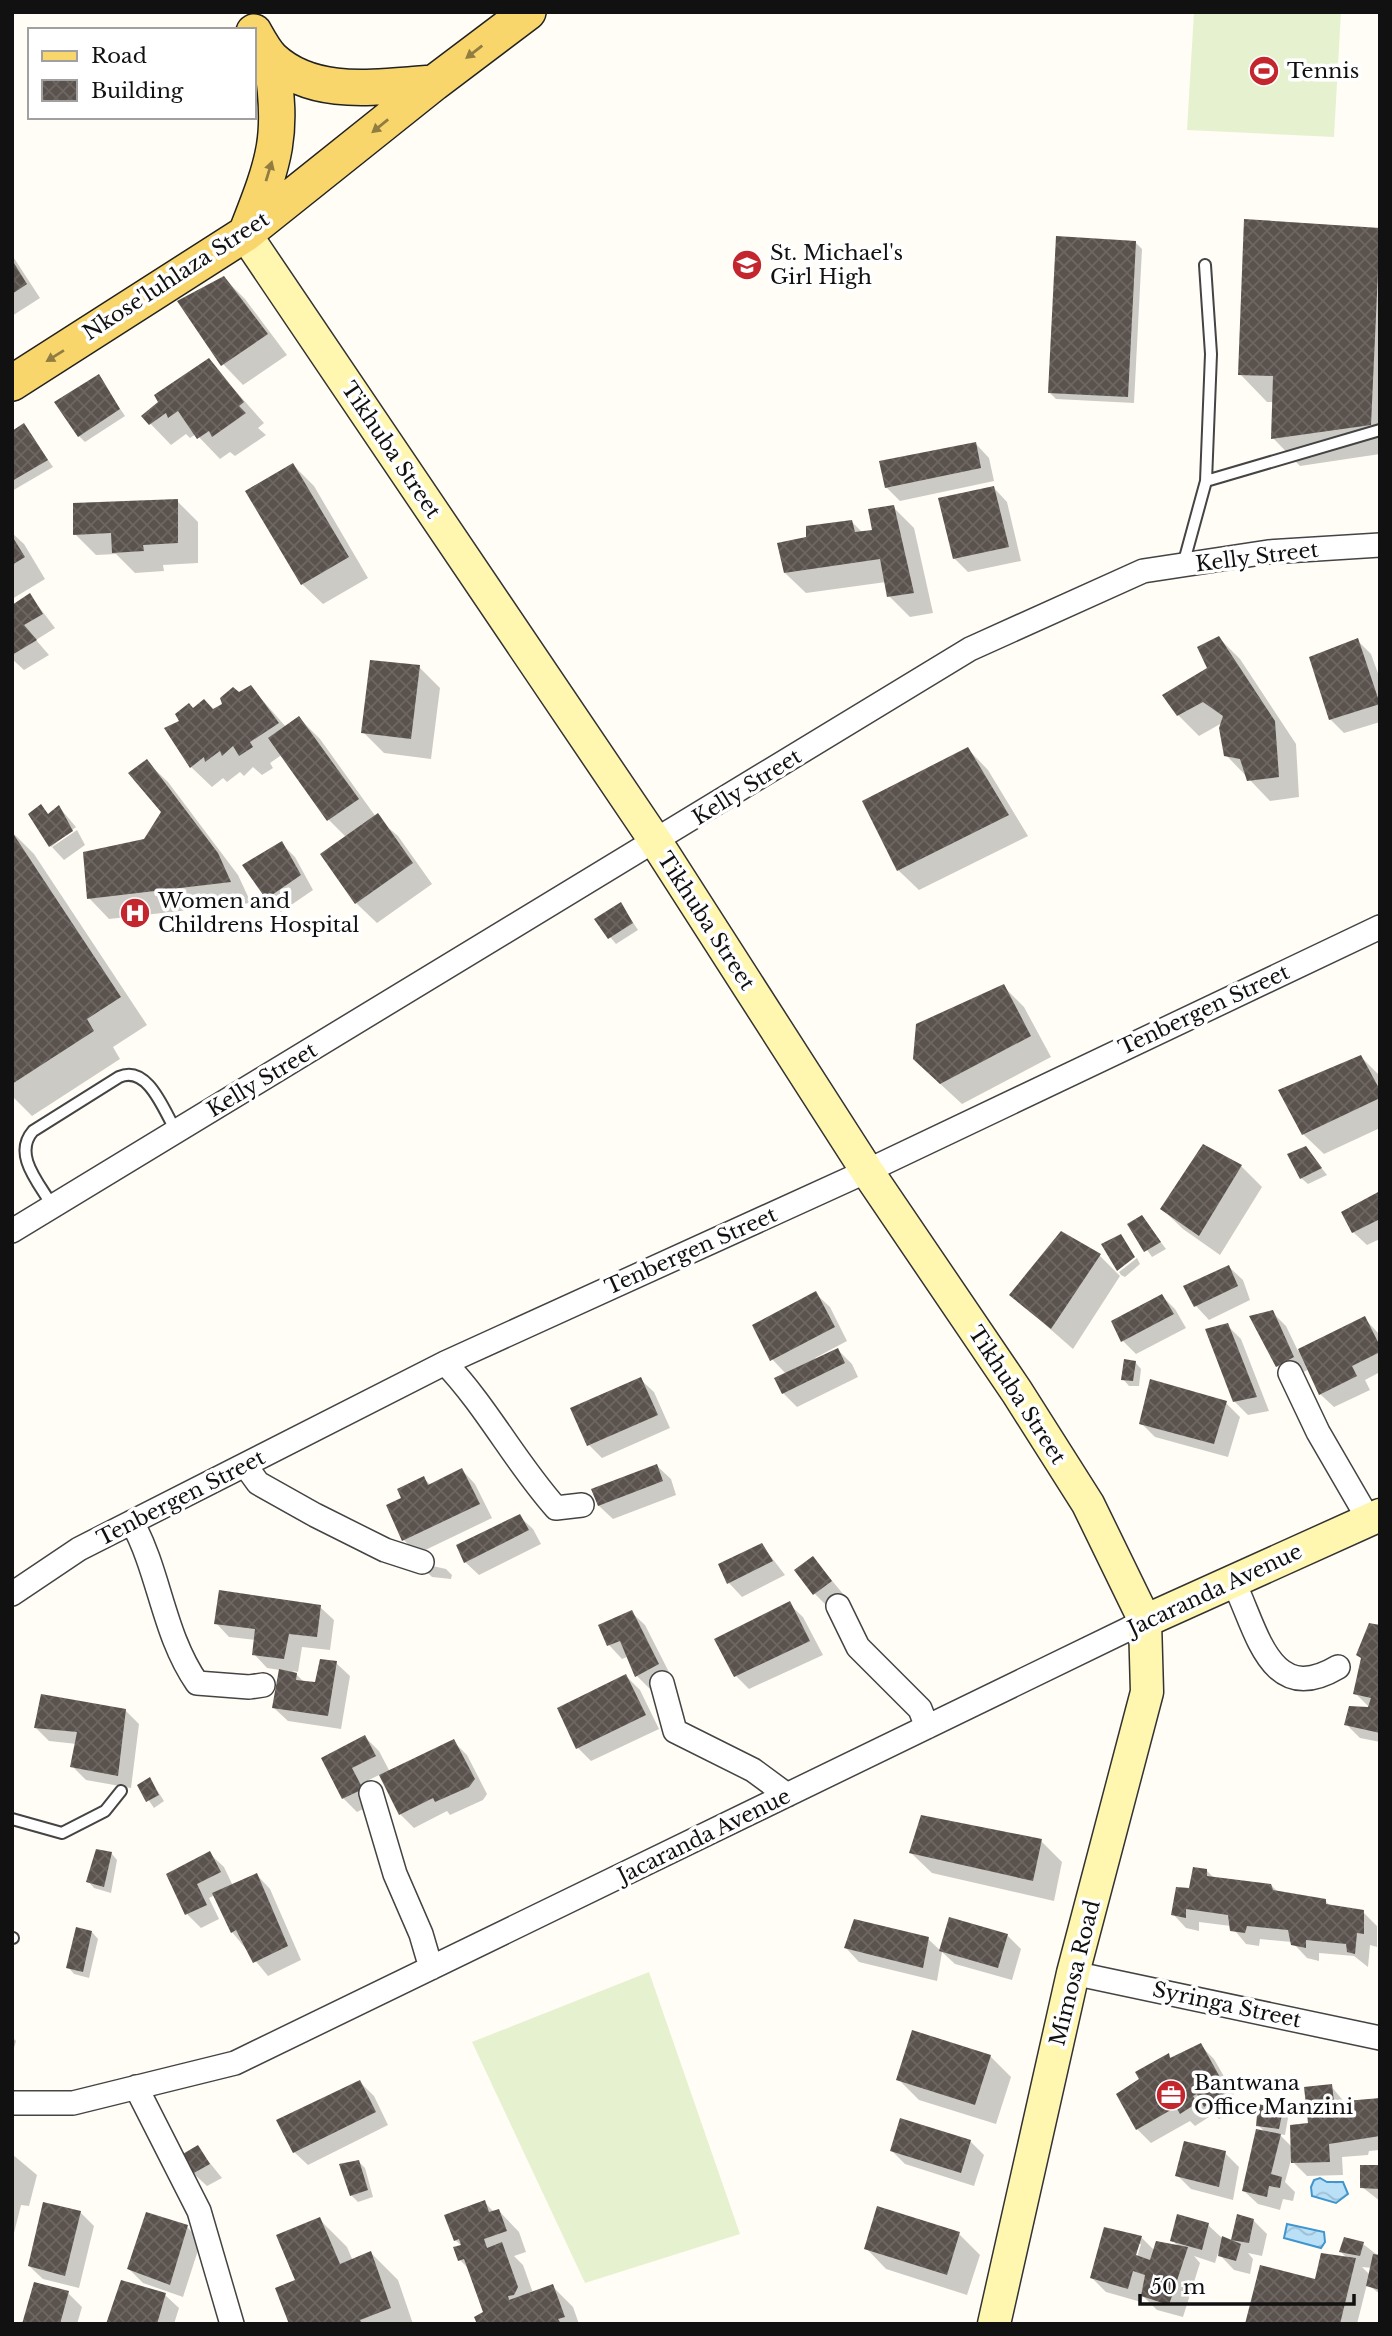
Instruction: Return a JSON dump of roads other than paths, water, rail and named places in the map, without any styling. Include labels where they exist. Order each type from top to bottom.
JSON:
[{"type":"main road","points":[[241,12],[251,28]]},
{"type":"main road","name":"Nkose'luhlaza Street","points":[[12,383],[246,234],[519,15]]},
{"type":"main road","points":[[259,40],[300,79],[335,86],[372,88],[433,83]]},
{"type":"main road","points":[[246,234],[277,146],[279,104],[259,40]]},
{"type":"street","name":"Tikhuba Street","points":[[246,234],[656,842],[867,1171],[1017,1392],[1088,1504],[1145,1621]]},
{"type":"street","name":"Kelly Street","points":[[12,1231],[970,649],[1143,572],[1268,552],[1380,545]]},
{"type":"street","name":"Tenbergen Street","points":[[12,1594],[79,1549],[444,1363],[867,1171],[1380,927]]},
{"type":"street","points":[[444,1363],[472,1392],[521,1468],[556,1508],[582,1505]]},
{"type":"street","points":[[1290,1373],[1318,1432],[1374,1518]]},
{"type":"street","points":[[245,1465],[258,1483],[304,1509],[385,1550],[422,1562]]},
{"type":"street","name":"Jacaranda Avenue","points":[[12,2103],[73,2103],[235,2063],[1145,1621],[1374,1518]]},
{"type":"street","points":[[132,1522],[144,1545],[150,1572],[181,1660],[197,1683],[249,1687],[263,1685]]},
{"type":"street","points":[[1233,1581],[1269,1660],[1290,1677],[1318,1679],[1338,1667]]},
{"type":"street","points":[[838,1606],[858,1647],[920,1709],[927,1727]]},
{"type":"street","name":"Mimosa Road","points":[[993,2324],[1073,1973],[1147,1692],[1145,1621]]},
{"type":"street","points":[[662,1683],[675,1731],[753,1770],[787,1795]]},
{"type":"street","points":[[372,1793],[395,1874],[421,1934],[431,1968]]},
{"type":"street","name":"Syringa Street","points":[[1073,1973],[1380,2038]]},
{"type":"street","points":[[136,2087],[198,2211],[232,2324]]},
{"type":"lane","points":[[1183,565],[1206,481],[1210,354],[1205,265]]},
{"type":"lane","points":[[1206,481],[1380,430]]},
{"type":"lane","points":[[53,1207],[24,1157],[23,1148],[27,1138],[33,1131],[119,1077],[129,1073],[138,1074],[148,1084],[177,1132]]},
{"type":"lane","points":[[12,1819],[62,1833],[105,1811],[121,1791]]},
{"type":"water","points":[[1320,2178],[1327,2182],[1343,2182],[1348,2194],[1336,2203],[1312,2196],[1311,2187],[1314,2180]]},
{"type":"water","points":[[1287,2224],[1324,2232],[1325,2242],[1321,2248],[1284,2238]]},
{"type":"place","name":"Tennis","points":[[1264,71]]},
{"type":"place","name":"St. Michael's Girl High","points":[[747,265]]},
{"type":"place","name":"Women and Childrens Hospital","points":[[135,913]]},
{"type":"place","name":"Bantwana Office Manzini","points":[[1171,2095]]}]
